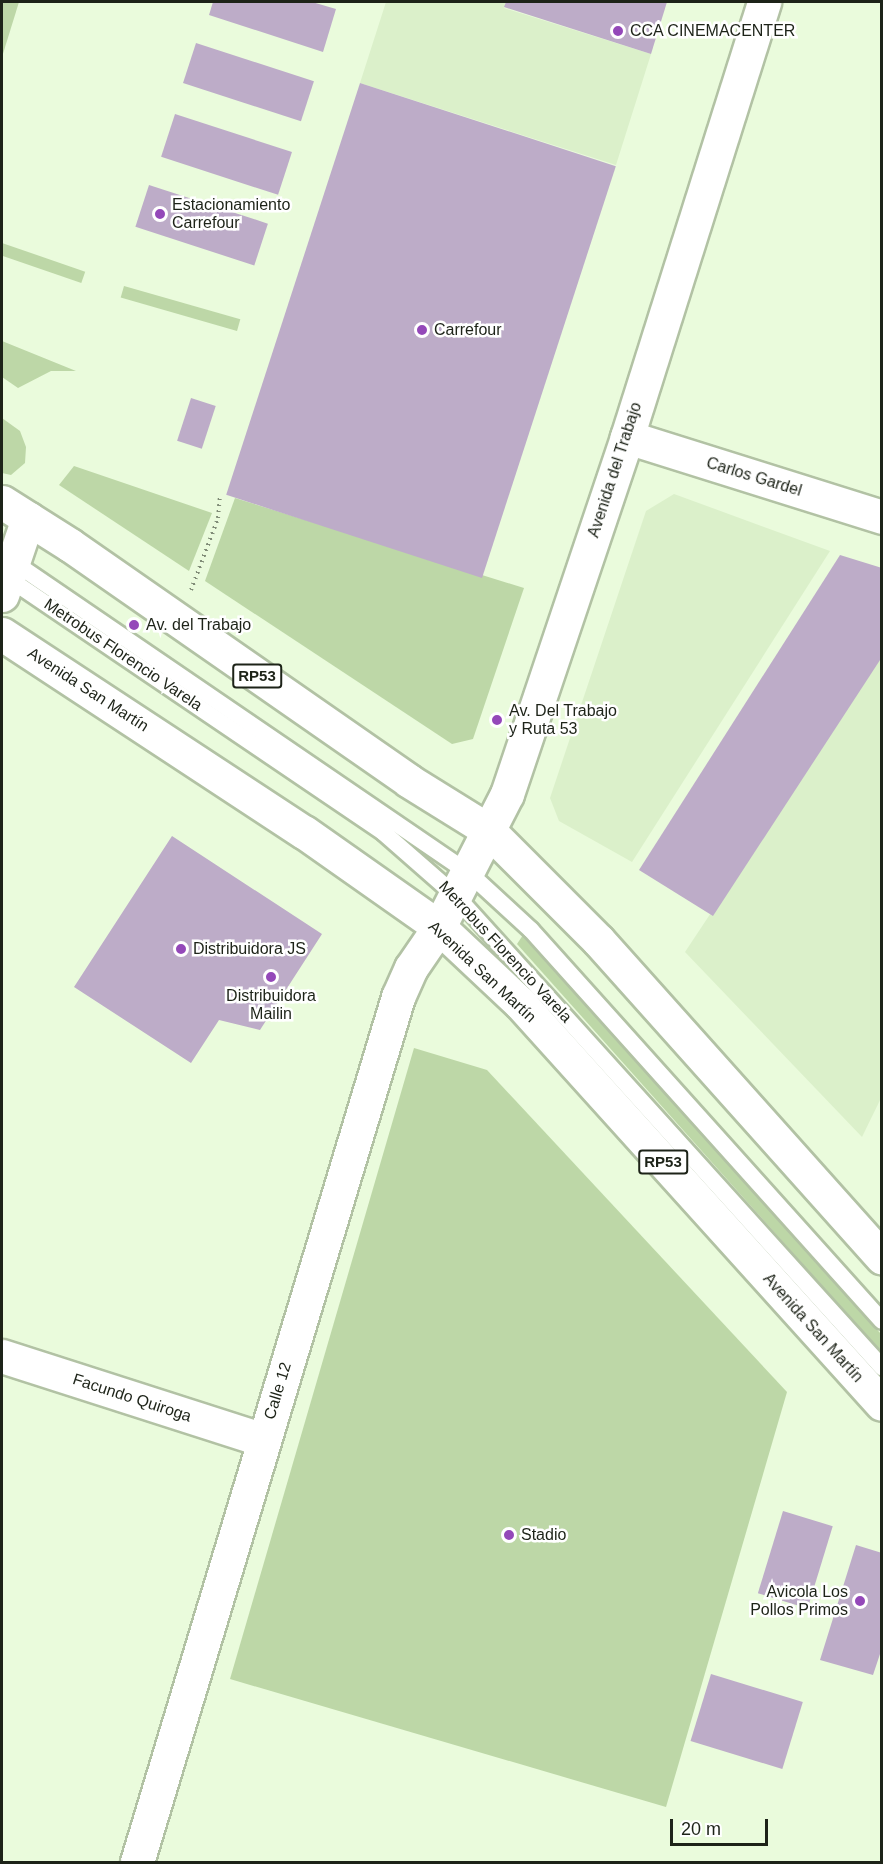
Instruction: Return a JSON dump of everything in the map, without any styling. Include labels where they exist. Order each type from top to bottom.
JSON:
[{"type":"main road","name":"Avenida del Trabajo","points":[[439,927],[463,885],[507,794],[627,437],[764,2]]},
{"type":"main road","name":"Carlos Gardel","points":[[627,437],[882,517]]},
{"type":"main road","name":"RP53","points":[[15,510],[410,781],[488,830],[598,940],[882,1258]]},
{"type":"main road","points":[[5,572],[15,510]]},
{"type":"main road","name":"Avenida San Martín","points":[[2,634],[304,832],[439,927],[520,1003],[882,1404]]},
{"type":"main road","name":"Calle 12","points":[[137,1863],[398,997],[411,968],[439,927]]},
{"type":"main road","name":"Facundo Quiroga","points":[[2,1356],[263,1440]]},
{"type":"lane","name":"Metrobus Florencio Varela","points":[[5,572],[384,833],[531,930],[882,1321]]},
{"type":"lane","name":"Metrobus Florencio Varela","points":[[5,572],[463,885],[882,1366]]},
{"type":"path","points":[[179,622],[218,518],[220,494]]},
{"type":"shaded area","points":[[2,2],[19,2],[2,57]]},
{"type":"shaded area","points":[[386,2],[506,2],[504,8],[651,54],[616,165],[360,83]]},
{"type":"shaded area","points":[[2,243],[85,272],[81,283],[2,256]]},
{"type":"shaded area","points":[[124,286],[240,319],[237,331],[121,298]]},
{"type":"shaded area","points":[[2,341],[76,371],[51,371],[18,388],[2,377]]},
{"type":"shaded area","points":[[2,418],[20,431],[26,447],[25,463],[11,475],[2,473]]},
{"type":"shaded area","points":[[74,466],[212,513],[189,571],[59,485]]},
{"type":"shaded area","points":[[674,494],[830,551],[632,862],[559,821],[550,798],[646,511]]},
{"type":"shaded area","points":[[235,498],[524,588],[473,739],[452,744],[205,581]]},
{"type":"shaded area","points":[[881,657],[882,1096],[862,1137],[685,952]]},
{"type":"shaded area","points":[[523,935],[881,1334],[881,1352],[517,944]]},
{"type":"shaded area","name":"Stadio","points":[[414,1048],[487,1070],[787,1392],[666,1807],[230,1679]]},
{"type":"building","points":[[213,2],[312,2],[336,9],[323,52],[209,15]]},
{"type":"building","name":"CCA CINEMACENTER","points":[[506,2],[667,2],[651,54],[504,7]]},
{"type":"building","points":[[196,43],[314,81],[301,121],[183,83]]},
{"type":"building","name":"Carrefour","points":[[360,83],[616,166],[482,578],[226,495]]},
{"type":"building","points":[[175,114],[292,152],[278,195],[161,157]]},
{"type":"building","points":[[149,185],[268,224],[254,265],[135,227]]},
{"type":"building","points":[[191,398],[216,406],[202,449],[177,441]]},
{"type":"building","points":[[840,555],[882,568],[882,657],[713,916],[639,870]]},
{"type":"building","name":"Distribuidora JS","points":[[172,836],[322,934],[260,1030],[219,1020],[191,1063],[74,987]]},
{"type":"building","points":[[783,1511],[833,1526],[808,1608],[758,1593]]},
{"type":"building","name":"Avicola Los Pollos Primos","points":[[856,1545],[882,1553],[882,1648],[873,1675],[820,1660]]},
{"type":"building","points":[[711,1674],[803,1702],[782,1769],[691,1741]]},
{"type":"place","name":"CCA CINEMACENTER","points":[[618,31]]},
{"type":"place","name":"Estacionamiento Carrefour","points":[[160,214]]},
{"type":"place","name":"Carrefour","points":[[422,330]]},
{"type":"place","name":"Av. del Trabajo","points":[[134,625]]},
{"type":"place","name":"Av. Del Trabajo y Ruta 53","points":[[497,720]]},
{"type":"place","name":"Distribuidora JS","points":[[181,949]]},
{"type":"place","name":"Distribuidora Mailin","points":[[271,977]]},
{"type":"place","name":"Stadio","points":[[509,1535]]},
{"type":"place","name":"Avicola Los Pollos Primos","points":[[860,1601]]}]
